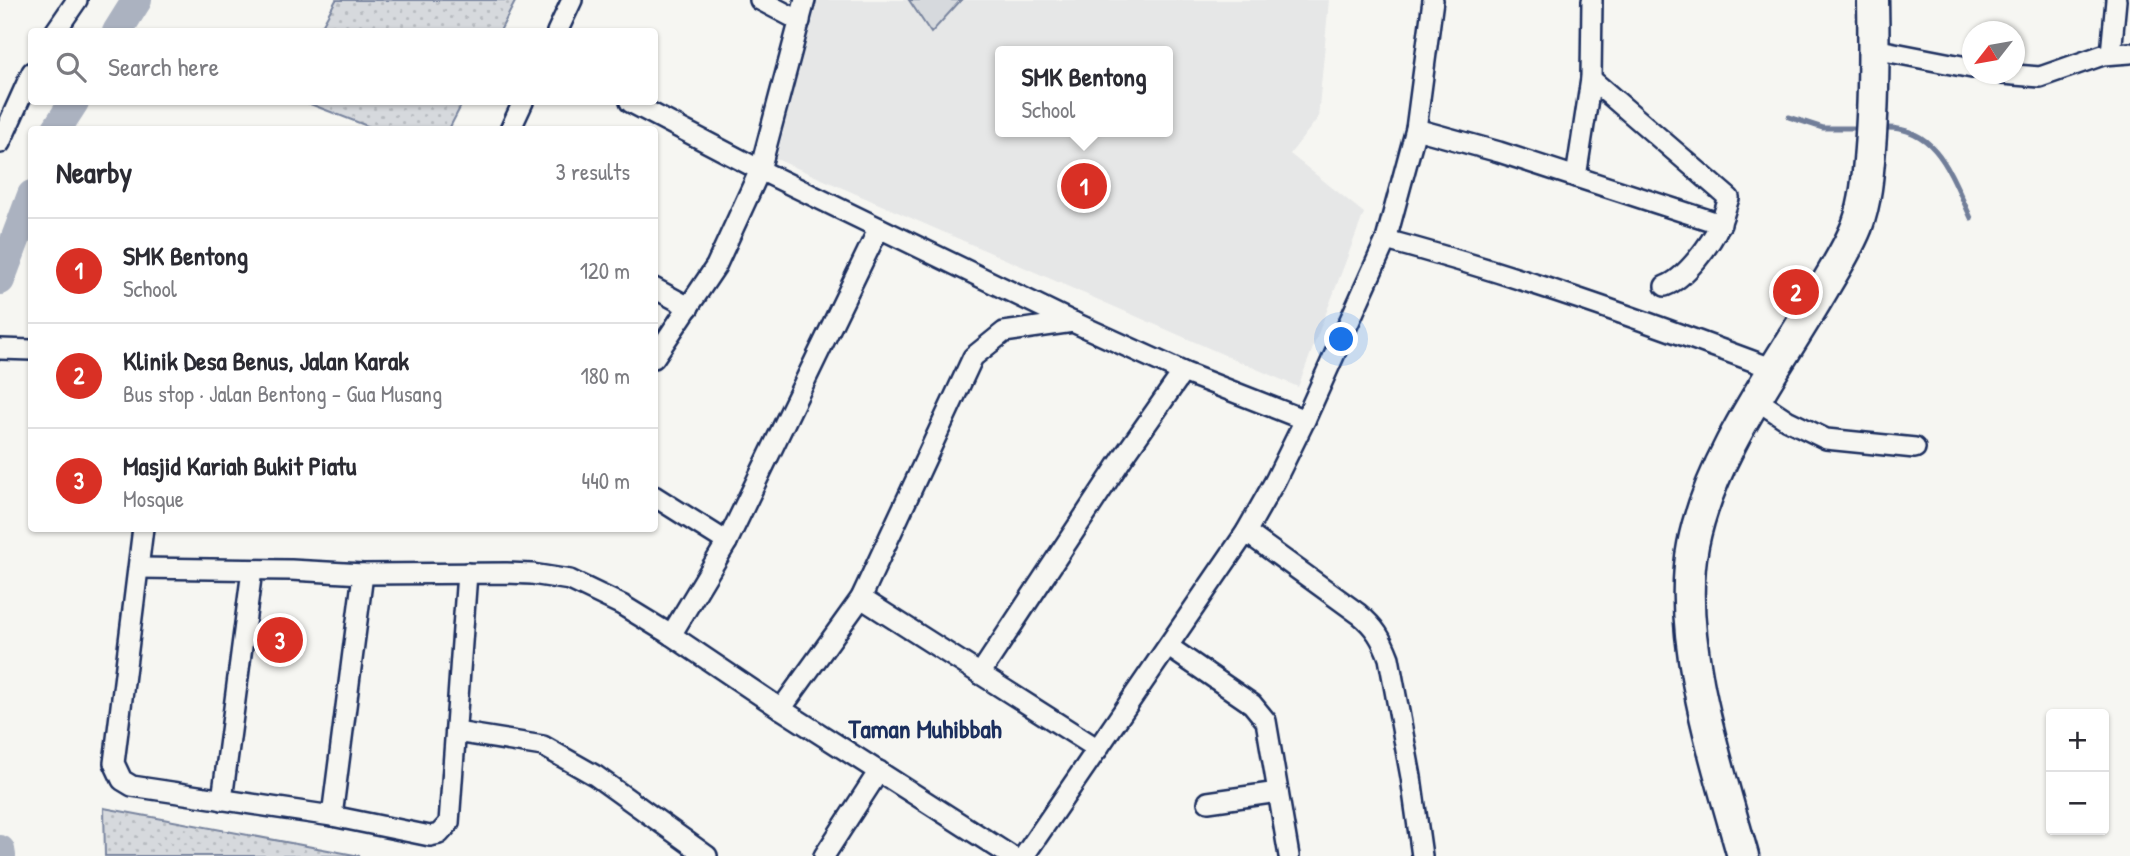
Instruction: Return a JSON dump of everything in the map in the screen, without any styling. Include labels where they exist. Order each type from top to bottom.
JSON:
[{"type":"main road","points":[[1744,856],[1704,707],[1690,623],[1689,575],[1693,544],[1716,478],[1774,369],[1826,284],[1857,226],[1868,180],[1874,48],[1873,0]]},
{"type":"street","points":[[58,28],[77,0]]},
{"type":"street","points":[[559,28],[572,0]]},
{"type":"street","points":[[760,0],[800,21]]},
{"type":"street","points":[[658,352],[716,266],[760,170],[805,0]]},
{"type":"street","points":[[1024,856],[1246,532],[1275,481],[1386,240],[1416,129],[1433,0]]},
{"type":"street","points":[[1576,177],[1591,79],[1592,0]]},
{"type":"street","points":[[2025,76],[2040,77],[2120,53],[2116,0]]},
{"type":"street","points":[[1874,48],[1962,66]]},
{"type":"street","points":[[1591,79],[1729,198],[1721,223],[1684,275],[1665,286]]},
{"type":"street","points":[[0,142],[28,81]]},
{"type":"street","points":[[512,126],[522,105]]},
{"type":"street","points":[[636,105],[760,170],[1073,322],[1183,372],[1304,420]]},
{"type":"street","points":[[1416,129],[1499,152],[1721,223]]},
{"type":"street","points":[[671,635],[727,542],[879,228]]},
{"type":"street","points":[[1386,240],[1596,303],[1774,369]]},
{"type":"street","points":[[658,290],[689,307]]},
{"type":"street","points":[[782,709],[861,598],[973,357],[1004,332],[1073,322]]},
{"type":"street","points":[[5,350],[28,350]]},
{"type":"street","points":[[981,674],[1124,456],[1183,372]]},
{"type":"street","points":[[1757,400],[1787,420],[1826,439],[1915,448]]},
{"type":"street","points":[[658,499],[727,542]]},
{"type":"street","points":[[143,532],[114,763],[122,780],[132,786],[332,816],[429,836],[439,834],[449,822],[467,573]]},
{"type":"street","points":[[1246,532],[1359,614],[1376,630],[1382,640],[1392,671],[1422,856]]},
{"type":"street","points":[[140,568],[363,574],[532,574],[570,580],[622,605],[671,635],[1011,856]]},
{"type":"street","points":[[222,800],[252,570]]},
{"type":"street","points":[[332,816],[363,574]]},
{"type":"street","points":[[861,598],[1098,749]]},
{"type":"street","points":[[1169,647],[1235,692],[1260,712],[1266,721],[1289,856]]},
{"type":"street","points":[[456,733],[543,747],[596,776],[707,856]]},
{"type":"street","points":[[824,856],[879,771]]},
{"type":"street","points":[[1208,802],[1278,792]]},
{"type":"shaded area","points":[[336,0],[516,0],[502,28],[321,28]]},
{"type":"shaded area","points":[[816,0],[1329,0],[1318,118],[1290,154],[1364,213],[1298,387],[776,159]]},
{"type":"shaded area","points":[[909,0],[961,0],[931,33]]},
{"type":"shaded area","points":[[313,105],[461,105],[451,126],[367,126]]},
{"type":"shaded area","points":[[104,808],[360,856],[105,856]]},
{"type":"waterway","points":[[120,28],[137,0]]},
{"type":"waterway","points":[[59,126],[72,105]]},
{"type":"waterway","points":[[1789,117],[1823,128],[1857,128]]},
{"type":"waterway","points":[[1886,128],[1904,130],[1931,145],[1949,172],[1971,218]]},
{"type":"waterway","points":[[0,280],[28,206]]},
{"type":"waterway","points":[[0,850],[1,856]]},
{"type":"place","name":"SMK Bentong","points":[[1084,186]]},
{"type":"place","name":"Klinik Desa Benus, Jalan Karak","points":[[1796,292]]},
{"type":"place","name":"Masjid Kariah Bukit Piatu","points":[[280,640]]},
{"type":"district","name":"Taman Muhibbah","points":[[925,728]]}]
